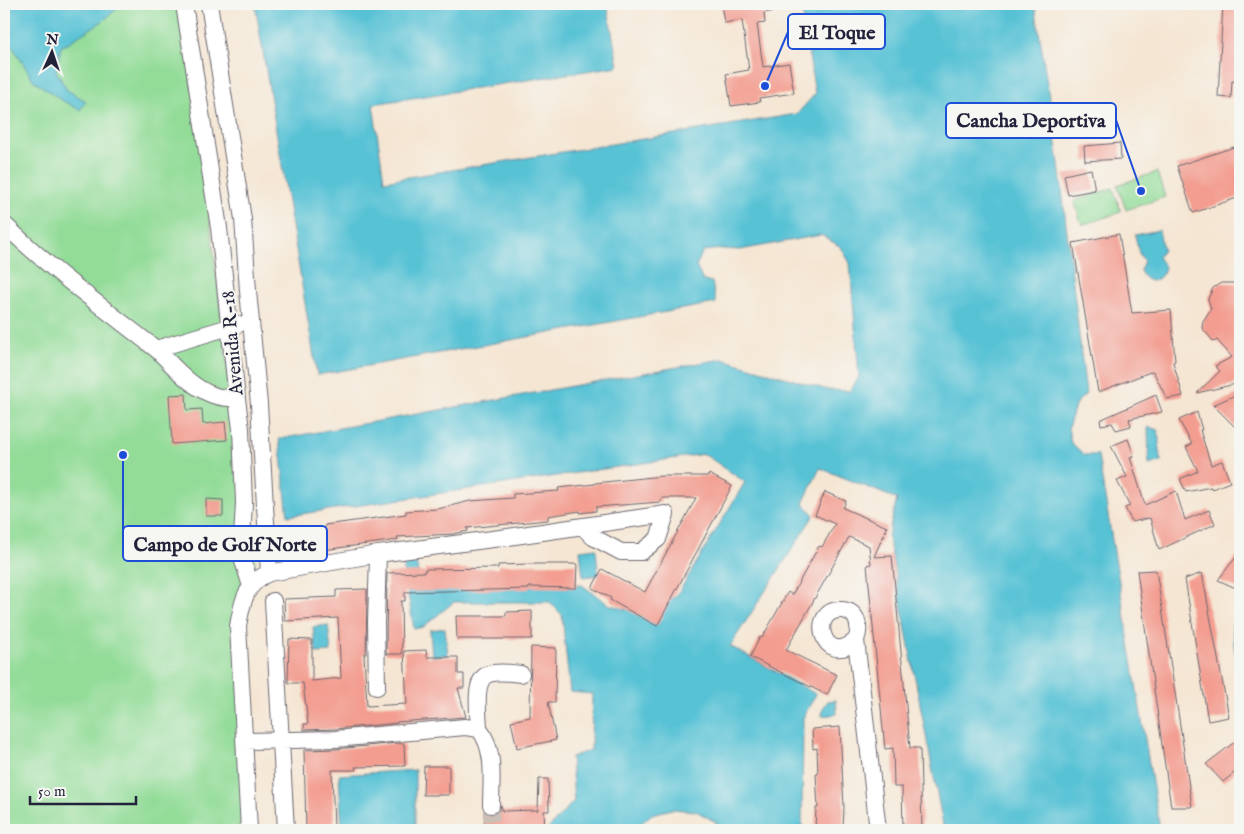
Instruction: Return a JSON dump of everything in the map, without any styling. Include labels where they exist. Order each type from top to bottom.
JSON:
[{"type":"street","name":"Avenida R-18","points":[[184,4],[220,228],[238,403],[259,404],[243,219],[209,4]]},
{"type":"street","points":[[4,224],[24,244],[74,286],[156,348],[188,380],[201,390],[238,403],[244,502],[242,558],[251,586]]},
{"type":"street","points":[[156,348],[251,320]]},
{"type":"street","points":[[259,404],[269,574]]},
{"type":"street","points":[[249,830],[238,626],[242,606],[251,586],[258,578],[269,574],[378,554],[582,526]]},
{"type":"street","points":[[377,687],[378,554]]},
{"type":"street","points":[[273,601],[286,830]]},
{"type":"street","points":[[856,640],[878,830]]},
{"type":"street","points":[[492,805],[490,751],[486,738],[479,729],[478,686],[481,678],[487,674],[498,672],[521,674]]},
{"type":"street","points":[[244,741],[334,740],[466,727],[479,729]]},
{"type":"green space","points":[[4,4],[184,4],[244,503],[258,578],[242,605],[249,830],[4,830]]},
{"type":"green space","points":[[1157,172],[1165,197],[1126,210],[1117,185]]},
{"type":"green space","points":[[1113,188],[1121,212],[1082,225],[1074,201]]},
{"type":"water","points":[[4,4],[122,4],[103,21],[61,47],[56,71],[67,90],[86,101],[80,110],[34,81],[4,33]]},
{"type":"water","points":[[255,4],[607,4],[618,66],[373,104],[384,181],[797,114],[815,94],[801,4],[1035,4],[1059,164],[1086,394],[1076,403],[1068,428],[1071,443],[1085,455],[1098,455],[1160,830],[944,830],[888,536],[897,499],[820,468],[803,503],[814,515],[730,646],[816,694],[803,718],[802,825],[804,830],[726,830],[696,811],[672,809],[652,814],[633,830],[547,830],[574,801],[571,757],[591,750],[592,694],[570,692],[562,615],[550,602],[454,602],[423,627],[414,629],[403,564],[416,561],[421,591],[582,585],[608,604],[624,609],[656,609],[677,595],[745,482],[704,454],[288,516],[279,439],[722,359],[828,390],[850,391],[859,377],[850,263],[841,247],[821,235],[740,250],[703,251],[696,266],[703,281],[712,282],[716,303],[317,375]]},
{"type":"water","points":[[1159,230],[1163,250],[1158,257],[1165,267],[1161,276],[1150,280],[1146,279],[1140,270],[1144,261],[1139,253],[1135,235]]},
{"type":"water","points":[[1148,427],[1158,430],[1161,461],[1149,465]]},
{"type":"water","points":[[596,548],[598,575],[583,577],[580,550]]},
{"type":"water","points":[[1240,623],[1240,652],[1235,652],[1232,624]]},
{"type":"water","points":[[328,625],[331,652],[316,653],[313,627]]},
{"type":"water","points":[[445,628],[448,655],[432,656],[430,630]]},
{"type":"water","points":[[836,700],[837,714],[822,716],[823,708],[828,701]]},
{"type":"water","points":[[415,770],[415,830],[342,830],[339,775]]},
{"type":"building","points":[[721,4],[784,4],[785,9],[764,13],[765,23],[757,24],[763,67],[789,63],[794,93],[759,98],[760,102],[731,106],[726,74],[749,70],[742,20],[724,23]]},
{"type":"building","points":[[1223,4],[1240,4],[1240,82],[1232,81],[1231,98],[1218,97]]},
{"type":"building","points":[[1120,143],[1121,159],[1085,161],[1084,146]]},
{"type":"building","points":[[1240,145],[1240,197],[1193,213],[1177,166]]},
{"type":"building","points":[[1091,169],[1095,190],[1068,195],[1064,175]]},
{"type":"building","points":[[1119,234],[1132,313],[1171,310],[1175,361],[1173,362],[1183,396],[1167,399],[1153,371],[1098,392],[1073,243]]},
{"type":"building","points":[[1221,283],[1236,283],[1240,286],[1240,383],[1197,393],[1220,371],[1215,366],[1232,357],[1217,340],[1214,342],[1202,328],[1203,321],[1211,309],[1208,299],[1213,288]]},
{"type":"building","points":[[1240,393],[1240,432],[1213,405]]},
{"type":"building","points":[[186,394],[187,410],[202,409],[203,424],[225,422],[227,440],[172,444],[169,395]]},
{"type":"building","points":[[1156,395],[1162,412],[1129,419],[1131,426],[1116,430],[1112,423],[1101,425],[1100,420]]},
{"type":"building","points":[[1197,412],[1202,430],[1200,430],[1211,465],[1222,461],[1230,482],[1212,489],[1211,487],[1186,492],[1180,479],[1198,471],[1186,447],[1192,444],[1179,420]]},
{"type":"building","points":[[1128,439],[1134,456],[1130,457],[1145,505],[1176,491],[1185,520],[1209,510],[1215,524],[1159,550],[1150,518],[1132,522],[1125,508],[1130,506],[1117,481],[1127,477],[1111,446]]},
{"type":"building","points":[[709,474],[732,486],[657,626],[592,588],[602,569],[645,592],[696,498],[661,498],[661,502],[596,507],[596,511],[580,513],[580,511],[548,516],[548,520],[467,528],[468,531],[453,534],[397,537],[398,540],[323,550],[324,553],[320,554],[282,556],[281,532],[325,529],[325,525],[406,514],[406,511],[438,509],[470,501],[513,498],[513,494],[559,491],[558,488],[662,476],[708,476]]},
{"type":"building","points":[[825,492],[846,501],[843,508],[887,527],[874,557],[892,556],[910,748],[920,748],[922,830],[903,830],[902,787],[894,787],[893,748],[885,749],[867,565],[871,564],[869,546],[849,537],[786,650],[837,675],[827,695],[750,657],[788,592],[792,595],[819,546],[822,547],[835,524],[815,515]]},
{"type":"building","points":[[206,499],[223,500],[223,516],[206,516]]},
{"type":"building","points":[[1240,552],[1240,590],[1218,580]]},
{"type":"building","points":[[577,564],[576,588],[529,587],[529,589],[405,592],[405,601],[401,601],[402,654],[386,654],[387,573],[425,572],[425,569],[498,568],[498,565]]},
{"type":"building","points":[[1156,570],[1192,807],[1171,807],[1137,571]]},
{"type":"building","points":[[1202,573],[1229,717],[1208,721],[1185,579]]},
{"type":"building","points":[[367,589],[366,654],[364,654],[367,706],[407,704],[404,651],[426,650],[427,657],[458,657],[458,674],[464,674],[464,688],[458,688],[466,717],[304,730],[304,724],[308,724],[303,683],[288,683],[289,639],[312,640],[312,681],[341,678],[338,618],[285,621],[284,599],[336,597],[336,590]]},
{"type":"building","points":[[532,611],[532,639],[457,639],[456,616],[506,616],[506,612]]},
{"type":"building","points":[[531,647],[556,648],[555,702],[548,702],[556,740],[517,748],[511,721],[530,717]]},
{"type":"building","points":[[840,727],[844,807],[843,830],[815,830],[816,808],[818,808],[816,774],[818,774],[817,748],[813,749],[812,729]]},
{"type":"building","points":[[1240,738],[1240,768],[1223,782],[1206,764]]},
{"type":"building","points":[[404,744],[405,766],[355,767],[356,770],[332,770],[334,830],[306,830],[304,750]]},
{"type":"building","points":[[424,766],[449,766],[449,795],[423,795]]},
{"type":"building","points":[[539,779],[548,779],[549,811],[544,811],[545,830],[485,830],[484,812],[490,815],[495,814],[499,811],[501,805],[502,811],[538,810]]},
{"type":"tunnel","points":[[491,805],[492,830]]},
{"type":"place","name":"El Toque","points":[[765,86]]},
{"type":"place","name":"Cancha Deportiva","points":[[1141,191]]},
{"type":"place","name":"Campo de Golf Norte","points":[[123,455]]}]
